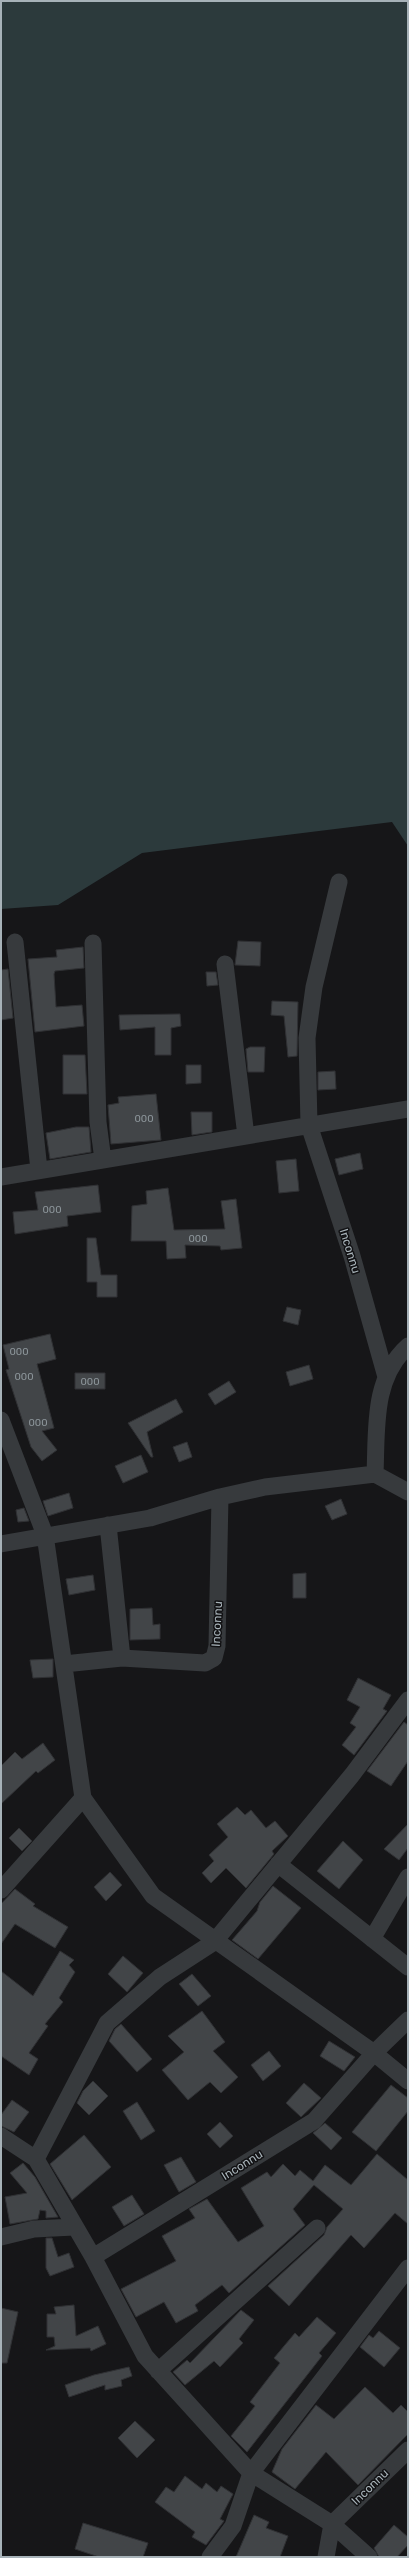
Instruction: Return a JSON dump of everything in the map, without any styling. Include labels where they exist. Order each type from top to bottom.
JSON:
[{"type":"street","name":"Inconnu","points":[[339,882],[314,987],[307,1038],[309,1125],[352,1256],[386,1377]]},
{"type":"street","points":[[15,942],[39,1170]]},
{"type":"street","points":[[93,943],[98,1122],[103,1160]]},
{"type":"street","points":[[225,964],[246,1136]]},
{"type":"street","points":[[1,1177],[408,1109]]},
{"type":"street","points":[[375,1474],[379,1399],[386,1377],[399,1354],[408,1346]]},
{"type":"street","points":[[1,1420],[45,1535],[83,1798],[153,1896],[214,1942],[374,2053],[408,2081]]},
{"type":"street","points":[[1,1544],[45,1535],[150,1518],[220,1497],[265,1487],[375,1474],[408,1492]]},
{"type":"street","name":"Inconnu","points":[[64,1664],[122,1658],[205,1663],[214,1658],[217,1646],[220,1497]]},
{"type":"street","points":[[108,1525],[122,1658]]},
{"type":"street","points":[[36,2159],[107,2024],[160,1977],[214,1942],[352,1775],[408,1700]]},
{"type":"street","points":[[1,1890],[83,1798]]},
{"type":"street","points":[[278,1864],[408,1967]]},
{"type":"street","points":[[372,1939],[408,1878]]},
{"type":"street","name":"Inconnu","points":[[93,2257],[314,2121],[374,2053],[408,2020]]},
{"type":"street","points":[[1,2136],[36,2159],[74,2227],[93,2257],[145,2356],[251,2473],[332,2524],[369,2557]]},
{"type":"street","points":[[1,2237],[34,2229],[74,2227]]},
{"type":"street","points":[[158,2370],[317,2228]]},
{"type":"street","points":[[210,2557],[233,2526],[251,2473],[408,2268]]},
{"type":"street","name":"Inconnu","points":[[332,2524],[408,2450]]},
{"type":"street","points":[[326,2557],[332,2524]]},
{"type":"shaded area","points":[[1,1],[408,1],[408,846],[392,822],[142,853],[58,905],[1,909]]},
{"type":"building","points":[[238,941],[261,942],[260,966],[235,965]]},
{"type":"building","points":[[83,947],[84,968],[55,971],[54,974],[56,1007],[82,1005],[84,1026],[35,1032],[28,959],[57,957],[56,950]]},
{"type":"building","points":[[8,969],[13,1018],[1,1020],[1,970]]},
{"type":"building","points":[[206,972],[216,972],[218,985],[207,986]]},
{"type":"building","points":[[272,1001],[298,1002],[297,1056],[288,1057],[284,1016],[271,1015]]},
{"type":"building","points":[[180,1014],[181,1026],[171,1028],[171,1055],[155,1055],[155,1027],[120,1030],[119,1015]]},
{"type":"building","points":[[250,1047],[265,1047],[264,1072],[248,1072],[246,1049]]},
{"type":"building","points":[[63,1055],[85,1055],[87,1094],[63,1094]]},
{"type":"building","points":[[186,1065],[201,1065],[201,1083],[186,1084]]},
{"type":"building","points":[[335,1071],[336,1089],[318,1090],[318,1072]]},
{"type":"building","points":[[156,1094],[161,1140],[111,1144],[108,1105],[119,1103],[118,1097]]},
{"type":"building","points":[[191,1112],[212,1112],[212,1132],[192,1135]]},
{"type":"building","points":[[76,1127],[89,1127],[91,1152],[50,1159],[46,1133]]},
{"type":"building","points":[[360,1153],[363,1169],[339,1175],[335,1159]]},
{"type":"building","points":[[296,1159],[299,1191],[279,1193],[276,1161]]},
{"type":"building","points":[[98,1185],[101,1212],[67,1216],[68,1226],[15,1234],[13,1212],[38,1210],[35,1192]]},
{"type":"building","points":[[168,1188],[174,1230],[225,1229],[221,1201],[236,1199],[242,1248],[221,1250],[220,1246],[185,1245],[186,1258],[167,1259],[166,1241],[131,1241],[132,1206],[147,1204],[146,1191]]},
{"type":"building","points":[[87,1238],[96,1238],[101,1275],[117,1275],[117,1297],[97,1297],[97,1282],[87,1282]]},
{"type":"building","points":[[287,1307],[301,1310],[298,1325],[283,1321]]},
{"type":"building","points":[[50,1334],[56,1359],[37,1364],[54,1428],[42,1431],[57,1450],[42,1461],[31,1447],[6,1370],[9,1369],[3,1345]]},
{"type":"building","points":[[309,1365],[313,1379],[290,1386],[286,1372]]},
{"type":"building","points":[[75,1373],[105,1373],[105,1389],[75,1389]]},
{"type":"building","points":[[229,1381],[236,1392],[215,1405],[208,1394]]},
{"type":"building","points":[[176,1399],[183,1412],[147,1432],[153,1457],[151,1457],[128,1423]]},
{"type":"building","points":[[187,1442],[192,1457],[179,1462],[173,1447]]},
{"type":"building","points":[[141,1455],[148,1472],[123,1483],[115,1466]]},
{"type":"building","points":[[69,1493],[73,1508],[48,1516],[43,1501]]},
{"type":"building","points":[[341,1499],[347,1514],[332,1520],[325,1506]]},
{"type":"building","points":[[24,1508],[29,1521],[18,1522],[16,1510]]},
{"type":"building","points":[[306,1573],[306,1598],[293,1598],[293,1574]]},
{"type":"building","points":[[93,1575],[95,1590],[69,1595],[66,1579]]},
{"type":"building","points":[[152,1608],[153,1625],[160,1624],[160,1639],[130,1640],[130,1609]]},
{"type":"building","points":[[53,1659],[53,1677],[33,1678],[30,1660]]},
{"type":"building","points":[[358,1678],[391,1695],[383,1709],[387,1711],[354,1755],[342,1745],[356,1727],[350,1723],[360,1707],[347,1700]]},
{"type":"building","points":[[404,1722],[408,1725],[408,1761],[391,1786],[367,1771]]},
{"type":"building","points":[[43,1743],[55,1760],[38,1773],[36,1771],[1,1804],[1,1766],[15,1752],[22,1759]]},
{"type":"building","points":[[237,1807],[245,1815],[251,1810],[266,1828],[275,1821],[288,1836],[272,1851],[274,1854],[246,1888],[226,1868],[211,1883],[202,1873],[214,1861],[209,1855],[228,1837],[217,1824]]},
{"type":"building","points":[[408,1824],[408,1848],[399,1860],[384,1849]]},
{"type":"building","points":[[19,1828],[32,1841],[22,1851],[9,1838]]},
{"type":"building","points":[[343,1841],[363,1860],[339,1889],[317,1871]]},
{"type":"building","points":[[110,1872],[122,1885],[106,1901],[94,1887]]},
{"type":"building","points":[[273,1886],[301,1908],[258,1959],[232,1940],[257,1911],[260,1902]]},
{"type":"building","points":[[15,1889],[35,1904],[33,1906],[68,1927],[55,1948],[15,1924],[1,1944],[1,1904]]},
{"type":"building","points":[[60,1951],[74,1960],[69,1965],[75,1972],[59,1998],[63,2002],[45,2024],[48,2026],[29,2053],[38,2059],[29,2075],[1,2056],[1,1971],[33,1996]]},
{"type":"building","points":[[123,1956],[143,1973],[127,1992],[108,1974]]},
{"type":"building","points":[[192,1974],[211,1996],[198,2006],[179,1984]]},
{"type":"building","points":[[202,2011],[225,2042],[213,2051],[238,2077],[221,2093],[210,2082],[188,2100],[162,2070],[184,2052],[168,2036]]},
{"type":"building","points":[[121,2024],[152,2059],[137,2072],[109,2041],[115,2029]]},
{"type":"building","points":[[329,2041],[355,2057],[344,2071],[320,2056]]},
{"type":"building","points":[[269,2051],[281,2066],[263,2081],[251,2065]]},
{"type":"building","points":[[93,2081],[108,2096],[89,2115],[77,2103],[83,2091]]},
{"type":"building","points":[[304,2083],[321,2098],[301,2117],[286,2103]]},
{"type":"building","points":[[391,2085],[408,2098],[408,2111],[376,2151],[352,2132]]},
{"type":"building","points":[[12,2100],[29,2112],[14,2132],[1,2126],[1,2115]]},
{"type":"building","points":[[137,2102],[155,2131],[141,2140],[123,2111]]},
{"type":"building","points":[[220,2122],[233,2136],[220,2148],[207,2134]]},
{"type":"building","points":[[325,2123],[342,2138],[331,2150],[313,2133]]},
{"type":"building","points":[[84,2135],[111,2167],[72,2200],[50,2164]]},
{"type":"building","points":[[377,2154],[408,2180],[408,2224],[395,2213],[364,2248],[351,2235],[289,2306],[268,2286],[324,2235],[327,2227],[343,2209],[314,2185],[293,2209],[305,2225],[229,2293],[222,2285],[195,2305],[198,2311],[176,2323],[164,2302],[136,2317],[121,2289],[176,2261],[162,2236],[195,2218],[189,2209],[207,2199],[238,2242],[264,2226],[241,2188],[267,2172],[271,2177],[283,2164],[295,2176],[300,2170],[313,2181],[325,2165],[351,2185]]},
{"type":"building","points":[[181,2157],[196,2182],[179,2192],[164,2165]]},
{"type":"building","points":[[23,2163],[35,2177],[58,2217],[46,2218],[46,2211],[40,2210],[38,2219],[10,2224],[5,2197],[27,2193],[10,2173]]},
{"type":"building","points":[[132,2195],[144,2214],[124,2226],[112,2207]]},
{"type":"building","points":[[46,2238],[52,2238],[58,2257],[69,2253],[74,2267],[50,2276],[46,2268]]},
{"type":"building","points":[[74,2305],[76,2336],[98,2326],[106,2344],[91,2351],[90,2348],[46,2350],[55,2346],[54,2337],[47,2337],[47,2314],[56,2314],[54,2307]]},
{"type":"building","points":[[1,2308],[18,2312],[7,2363],[1,2363]]},
{"type":"building","points":[[241,2310],[254,2320],[239,2339],[243,2343],[220,2367],[214,2361],[185,2385],[173,2372],[187,2360],[190,2363]]},
{"type":"building","points":[[317,2317],[336,2333],[319,2353],[322,2356],[247,2452],[231,2436],[255,2406],[250,2402],[280,2363],[274,2358],[295,2333],[299,2337]]},
{"type":"building","points":[[379,2331],[400,2348],[384,2367],[360,2347],[369,2335],[373,2338]]},
{"type":"building","points":[[129,2367],[132,2376],[121,2380],[122,2386],[105,2390],[105,2385],[69,2397],[65,2385],[94,2375]]},
{"type":"building","points":[[365,2387],[393,2413],[401,2405],[408,2412],[408,2434],[358,2485],[326,2452],[295,2489],[272,2472],[282,2449],[316,2405],[334,2419]]},
{"type":"building","points":[[135,2421],[155,2440],[137,2458],[118,2438]]},
{"type":"building","points":[[185,2476],[202,2489],[206,2483],[217,2492],[221,2486],[233,2494],[220,2519],[224,2521],[206,2545],[192,2537],[195,2532],[155,2502],[166,2487],[174,2492]]},
{"type":"building","points":[[254,2515],[269,2522],[266,2528],[288,2536],[280,2557],[236,2557]]},
{"type":"building","points":[[83,2523],[148,2543],[143,2557],[99,2557],[75,2549]]},
{"type":"building","points":[[394,2525],[408,2537],[408,2545],[397,2557],[379,2557],[374,2548]]}]
